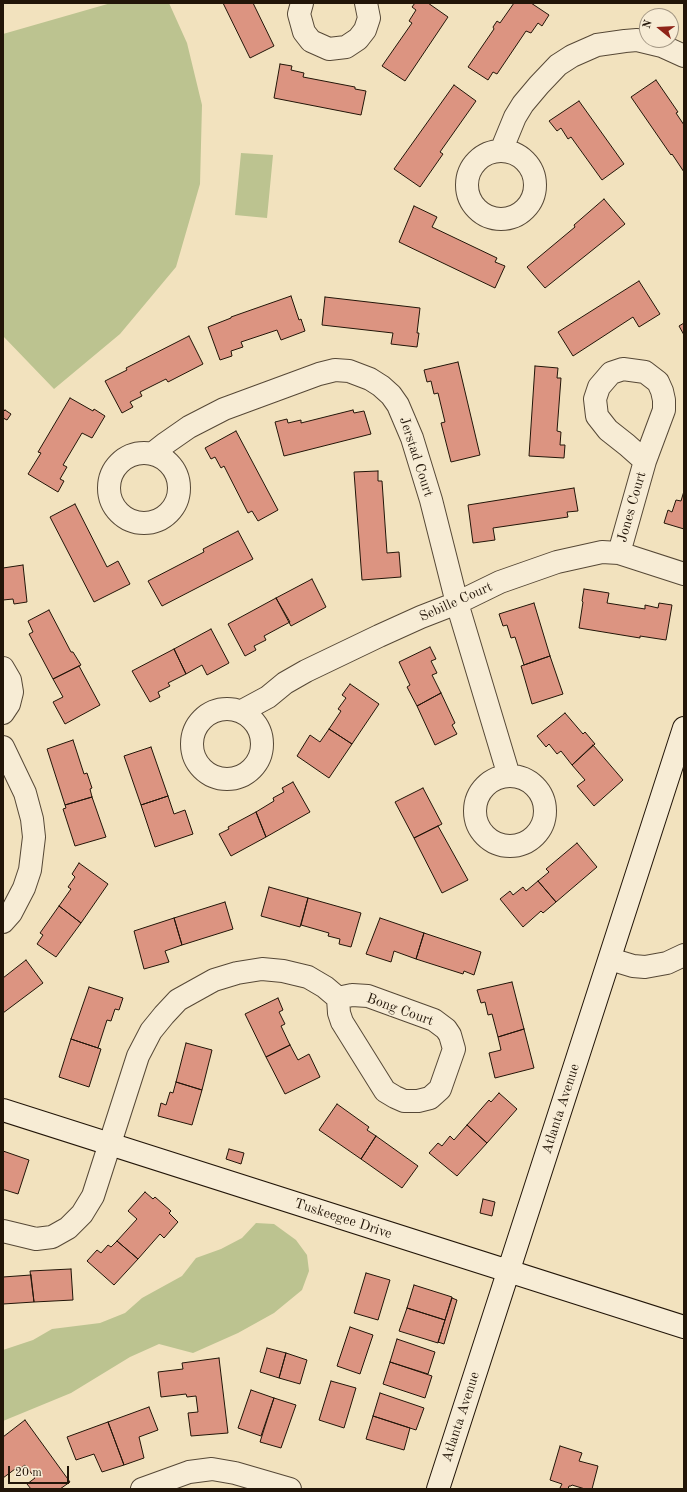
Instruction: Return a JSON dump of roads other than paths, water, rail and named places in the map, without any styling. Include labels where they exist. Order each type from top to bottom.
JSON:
[{"type":"street","points":[[302,3],[299,14],[304,32],[311,41],[329,49],[346,47],[358,39],[365,30],[369,18],[366,3]]},
{"type":"street","points":[[501,151],[515,116],[523,104],[558,65],[572,56],[597,45],[637,40],[662,46],[684,56]]},
{"type":"street","name":"Jerstad Court","points":[[152,454],[177,435],[224,409],[319,374],[335,370],[349,372],[370,379],[391,395],[398,405],[406,422],[431,500],[457,603],[509,776]]},
{"type":"street","name":"Jones Court","points":[[619,553],[645,461]]},
{"type":"street","name":"Sebille Court","points":[[242,712],[268,697],[306,671],[500,582],[557,562],[602,552],[619,553],[684,574]]},
{"type":"street","points":[[3,668],[10,680],[12,692],[9,704],[3,712]]},
{"type":"street","name":"Atlanta Avenue","points":[[438,1489],[684,728]]},
{"type":"street","points":[[3,747],[25,793],[32,819],[34,836],[28,876],[12,912],[3,922]]},
{"type":"street","points":[[610,959],[633,966],[646,967],[667,963],[684,955]]},
{"type":"street","points":[[3,1231],[36,1239],[52,1237],[68,1228],[82,1214],[93,1196],[108,1144],[138,1056],[151,1031],[178,1000],[214,980],[237,973],[262,969],[283,971],[308,977],[325,987],[338,998]]},
{"type":"street","name":"Bong Court","points":[[352,995],[368,996],[434,1020],[446,1029],[450,1035],[454,1049],[440,1089],[430,1098],[418,1101],[404,1101],[385,1091],[342,1022],[339,1013],[338,998],[352,995]]},
{"type":"street","name":"Tuskeegee Drive","points":[[3,1110],[684,1327]]},
{"type":"street","points":[[142,1489],[189,1472],[212,1469],[235,1473],[290,1489]]}]
